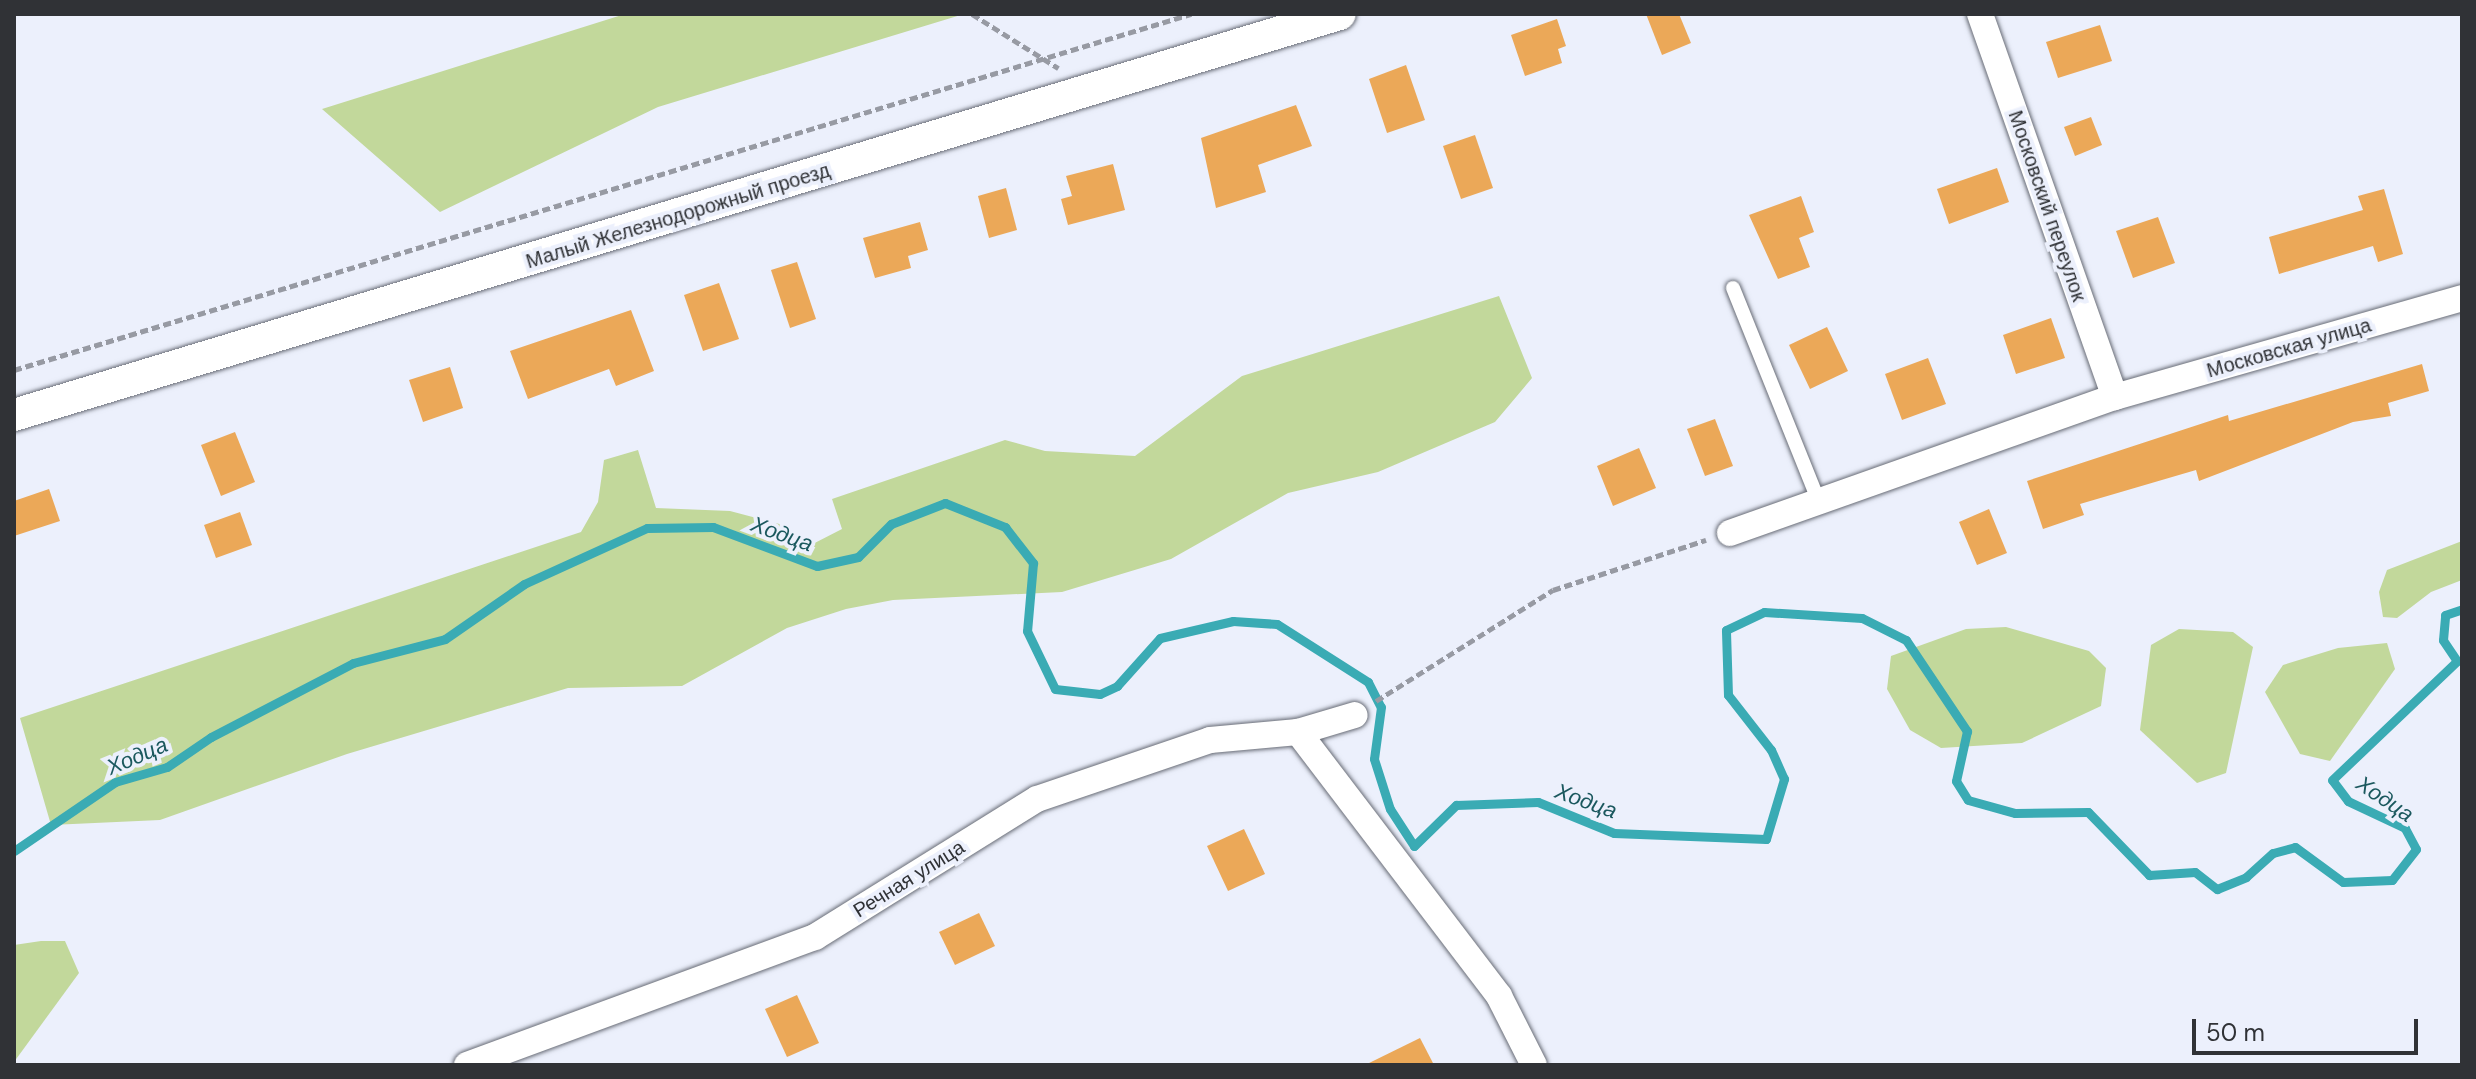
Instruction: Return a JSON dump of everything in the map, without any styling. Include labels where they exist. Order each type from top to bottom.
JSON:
[{"type":"street","name":"Малый Железнодорожный проезд","points":[[14,415],[1097,90],[1340,14]]},
{"type":"street","name":"Московский переулок","points":[[1980,14],[2115,397]]},
{"type":"street","name":"Московская улица","points":[[1730,533],[2115,397],[2462,298]]},
{"type":"street","name":"Речная улица","points":[[467,1065],[815,937],[1037,799],[1210,740],[1298,732],[1355,715]]},
{"type":"street","points":[[1298,732],[1499,996],[1534,1065]]},
{"type":"lane","points":[[1733,288],[1819,502]]},
{"type":"path","points":[[972,14],[1097,90]]},
{"type":"path","points":[[14,370],[1191,14]]},
{"type":"path","points":[[1355,715],[1553,590],[1730,533]]},
{"type":"green space","points":[[625,14],[964,14],[658,107],[440,212],[322,109]]},
{"type":"green space","points":[[1499,296],[1532,378],[1495,422],[1378,472],[1288,493],[1171,559],[1062,592],[893,600],[846,609],[787,628],[682,686],[568,688],[347,754],[160,820],[51,825],[20,718],[581,532],[598,502],[604,460],[638,450],[656,508],[730,511],[787,526],[803,549],[842,529],[832,499],[1005,440],[1045,451],[1135,456],[1242,376]]},
{"type":"green space","points":[[2462,541],[2462,580],[2431,592],[2397,618],[2383,617],[2379,592],[2387,570]]},
{"type":"green space","points":[[2006,627],[2089,651],[2106,668],[2101,706],[2022,743],[1941,748],[1910,730],[1887,689],[1891,656],[1966,629]]},
{"type":"green space","points":[[2179,629],[2233,632],[2253,647],[2226,773],[2197,783],[2140,730],[2151,645]]},
{"type":"green space","points":[[2387,643],[2395,669],[2330,761],[2300,754],[2265,692],[2283,665],[2338,648]]},
{"type":"green space","points":[[65,941],[79,973],[14,1062],[14,945]]},
{"type":"building","points":[[1646,14],[1679,14],[1691,43],[1662,55]]},
{"type":"building","points":[[1557,19],[1566,46],[1558,49],[1562,63],[1525,76],[1511,35]]},
{"type":"building","points":[[2100,25],[2112,61],[2058,78],[2046,42]]},
{"type":"building","points":[[1406,65],[1425,120],[1387,133],[1369,79]]},
{"type":"building","points":[[1296,105],[1312,146],[1258,165],[1266,192],[1216,208],[1201,138]]},
{"type":"building","points":[[2091,117],[2102,145],[2075,156],[2064,127]]},
{"type":"building","points":[[1475,135],[1493,188],[1461,199],[1443,146]]},
{"type":"building","points":[[1113,164],[1125,210],[1068,225],[1061,199],[1072,196],[1066,176]]},
{"type":"building","points":[[1997,168],[2009,202],[1949,224],[1937,189]]},
{"type":"building","points":[[1006,188],[1017,230],[989,238],[978,196]]},
{"type":"building","points":[[2384,189],[2403,254],[2378,262],[2373,246],[2279,274],[2269,237],[2363,210],[2358,196]]},
{"type":"building","points":[[1801,196],[1814,232],[1799,238],[1810,267],[1778,279],[1749,215]]},
{"type":"building","points":[[2158,217],[2175,263],[2133,278],[2116,231]]},
{"type":"building","points":[[920,222],[928,250],[908,256],[911,268],[875,278],[863,238]]},
{"type":"building","points":[[797,262],[816,319],[790,328],[771,270]]},
{"type":"building","points":[[719,283],[739,339],[703,351],[684,295]]},
{"type":"building","points":[[631,310],[654,371],[616,386],[609,369],[528,399],[510,351]]},
{"type":"building","points":[[2051,318],[2065,358],[2016,374],[2003,335]]},
{"type":"building","points":[[1827,327],[1848,371],[1810,389],[1789,345]]},
{"type":"building","points":[[1928,358],[1946,404],[1902,420],[1885,374]]},
{"type":"building","points":[[2422,364],[2429,391],[2388,403],[2391,416],[2353,422],[2199,481],[2196,470],[2080,504],[2084,515],[2043,529],[2027,481],[2228,415],[2229,421]]},
{"type":"building","points":[[450,367],[463,408],[423,422],[409,380]]},
{"type":"building","points":[[1715,419],[1733,466],[1705,476],[1687,429]]},
{"type":"building","points":[[235,432],[255,482],[221,496],[201,445]]},
{"type":"building","points":[[1639,448],[1656,488],[1613,506],[1597,466]]},
{"type":"building","points":[[49,489],[60,521],[14,536],[14,501]]},
{"type":"building","points":[[1989,509],[2007,553],[1977,565],[1959,522]]},
{"type":"building","points":[[240,512],[252,545],[216,558],[204,525]]},
{"type":"building","points":[[1244,829],[1265,874],[1228,891],[1207,846]]},
{"type":"building","points":[[979,913],[995,946],[955,965],[939,932]]},
{"type":"building","points":[[797,995],[819,1043],[787,1057],[765,1009]]},
{"type":"building","points":[[1420,1038],[1434,1065],[1365,1065]]},
{"type":"waterway","name":"Ходца","points":[[14,851],[115,782],[167,767],[211,737],[353,663],[445,639],[524,584],[647,528],[713,527],[817,566],[858,557],[891,524],[945,503],[1005,527],[1033,563],[1027,631],[1055,689],[1100,694],[1117,686],[1160,638],[1233,621],[1277,624],[1368,682],[1381,707],[1374,759],[1390,809],[1414,846],[1456,805],[1538,802],[1614,833],[1766,839],[1784,779],[1771,750],[1728,695],[1726,630],[1764,612],[1862,618],[1906,640],[1967,731],[1956,781],[1968,800],[2015,813],[2088,812],[2149,875],[2195,872],[2217,889],[2246,877],[2273,853],[2295,847],[2343,882],[2392,880],[2416,849],[2405,828],[2348,801],[2332,780],[2457,661],[2443,640],[2445,615],[2462,609]]}]
